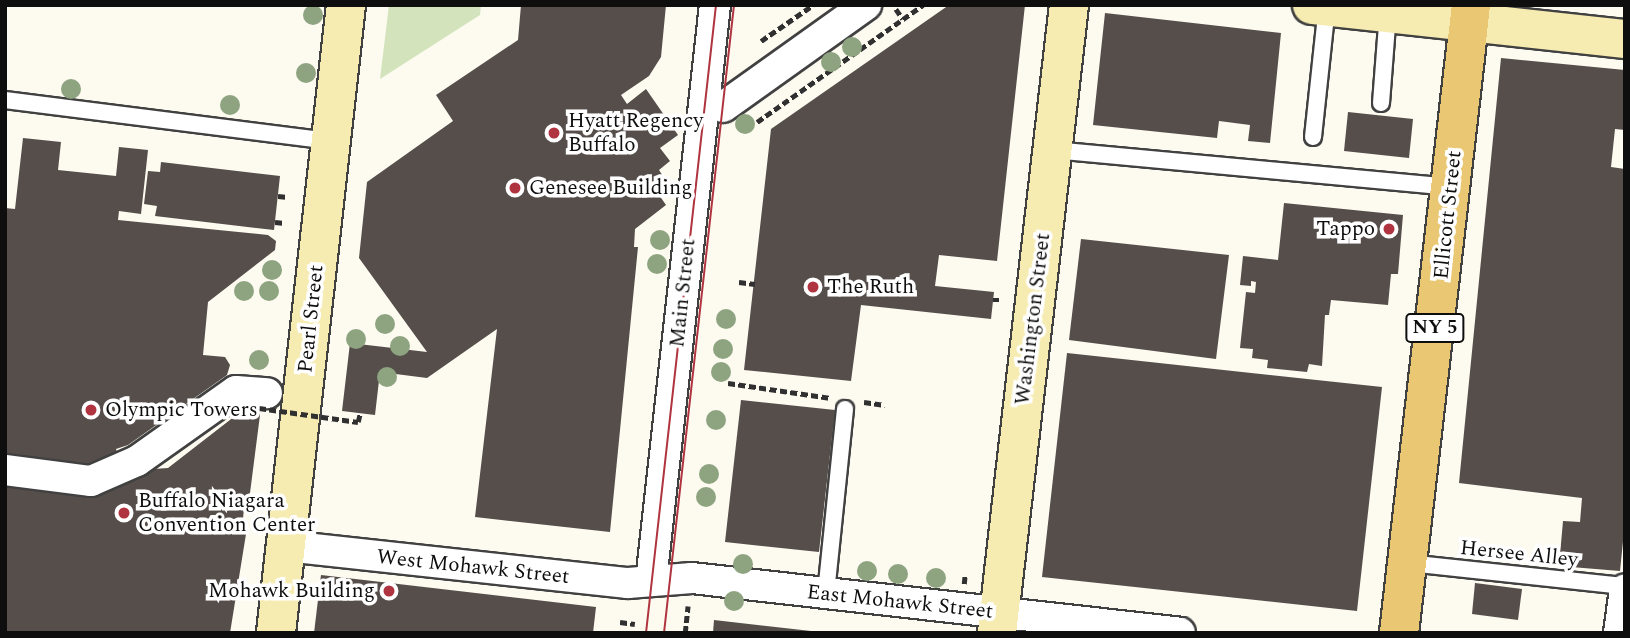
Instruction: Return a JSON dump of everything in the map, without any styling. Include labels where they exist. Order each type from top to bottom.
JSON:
[{"type":"main road","name":"Ellicott Street","points":[[1399,633],[1470,14]]},
{"type":"street","name":"Pearl Street","points":[[276,633],[346,5]]},
{"type":"street","name":"Main Street","points":[[661,581],[715,5]]},
{"type":"street","name":"Main Street","points":[[661,581],[734,5]]},
{"type":"street","points":[[723,107],[866,5]]},
{"type":"street","name":"Washington Street","points":[[998,623],[1069,5]]},
{"type":"street","points":[[1320,6],[1388,13],[1470,14],[1625,39]]},
{"type":"street","points":[[5,470],[91,481],[136,461],[236,391],[263,401]]},
{"type":"street","name":"West Mohawk Street","points":[[286,546],[628,583],[661,581]]},
{"type":"street","name":"East Mohawk Street","points":[[661,581],[692,578],[825,593],[998,623],[1180,633]]},
{"type":"street","points":[[1619,633],[1625,588]]},
{"type":"lane","points":[[1313,137],[1320,6]]},
{"type":"lane","points":[[1381,103],[1388,13]]},
{"type":"lane","points":[[5,100],[330,141]]},
{"type":"lane","points":[[1053,150],[1451,187]]},
{"type":"lane","points":[[825,593],[846,403]]},
{"type":"lane","name":"Hersee Alley","points":[[1408,563],[1625,588]]},
{"type":"path","points":[[761,41],[813,5]]},
{"type":"path","points":[[757,122],[923,5]]},
{"type":"path","points":[[895,9],[903,19]]},
{"type":"path","points":[[278,196],[288,197]]},
{"type":"path","points":[[275,222],[285,223]]},
{"type":"path","points":[[739,282],[755,284]]},
{"type":"path","points":[[728,383],[846,403],[885,405]]},
{"type":"path","points":[[263,401],[358,422],[360,413]]},
{"type":"path","points":[[620,622],[635,624]]},
{"type":"green space","points":[[389,5],[481,5],[480,15],[380,79]]},
{"type":"building","name":"Genesee Building","points":[[521,5],[666,5],[661,57],[649,76],[621,95],[627,104],[646,89],[678,135],[660,148],[670,161],[659,170],[668,184],[657,192],[666,205],[635,229],[634,247],[638,247],[610,532],[475,517],[497,329],[427,378],[380,372],[375,415],[342,411],[350,343],[427,352],[359,258],[367,182],[453,121],[436,95],[518,40]]},
{"type":"building","points":[[949,5],[1025,5],[997,261],[939,255],[935,286],[994,292],[991,319],[861,305],[851,381],[744,370],[771,129]]},
{"type":"building","points":[[1105,13],[1281,33],[1270,143],[1248,141],[1250,125],[1219,121],[1217,138],[1093,125]]},
{"type":"building","points":[[1501,58],[1625,70],[1625,130],[1615,129],[1611,167],[1625,169],[1625,522],[1620,571],[1559,566],[1563,521],[1580,522],[1582,498],[1459,483]]},
{"type":"building","points":[[1348,112],[1413,119],[1409,158],[1344,151]]},
{"type":"building","points":[[23,138],[61,142],[58,170],[116,176],[119,147],[148,150],[141,214],[119,211],[118,220],[268,235],[276,241],[275,250],[208,302],[203,355],[225,357],[230,365],[227,375],[128,445],[116,449],[119,459],[68,474],[5,462],[5,208],[15,209]]},
{"type":"building","points":[[161,162],[280,176],[274,230],[155,216],[157,206],[144,204],[148,171],[160,172]]},
{"type":"building","points":[[1284,203],[1403,215],[1398,274],[1391,274],[1388,305],[1331,300],[1329,315],[1325,315],[1322,366],[1309,364],[1307,372],[1267,368],[1268,360],[1252,358],[1253,349],[1240,348],[1246,292],[1255,293],[1256,282],[1251,281],[1251,286],[1240,285],[1243,256],[1278,260]]},
{"type":"building","points":[[1081,239],[1229,255],[1216,359],[1069,340]]},
{"type":"building","points":[[1067,353],[1382,387],[1357,611],[1042,577]]},
{"type":"building","name":"Buffalo Niagara Convention Center","points":[[257,399],[260,415],[250,493],[245,498],[242,529],[246,534],[230,633],[5,633],[5,479],[168,468]]},
{"type":"building","points":[[741,400],[835,410],[819,552],[725,542]]},
{"type":"building","name":"Mohawk Building","points":[[321,575],[596,607],[593,633],[314,633]]},
{"type":"building","points":[[1475,583],[1522,589],[1518,620],[1472,614]]},
{"type":"building","points":[[714,620],[811,631],[713,633]]},
{"type":"tram line","points":[[646,633],[716,5]]},
{"type":"tram line","points":[[664,633],[734,5]]},
{"type":"place","name":"Hyatt Regency Buffalo","points":[[554,133]]},
{"type":"place","name":"Genesee Building","points":[[515,188]]},
{"type":"place","name":"Tappo","points":[[1389,229]]},
{"type":"place","name":"The Ruth","points":[[813,287]]},
{"type":"place","name":"Olympic Towers","points":[[91,410]]},
{"type":"place","name":"Buffalo Niagara Convention Center","points":[[124,513]]},
{"type":"place","name":"Mohawk Building","points":[[389,591]]}]
